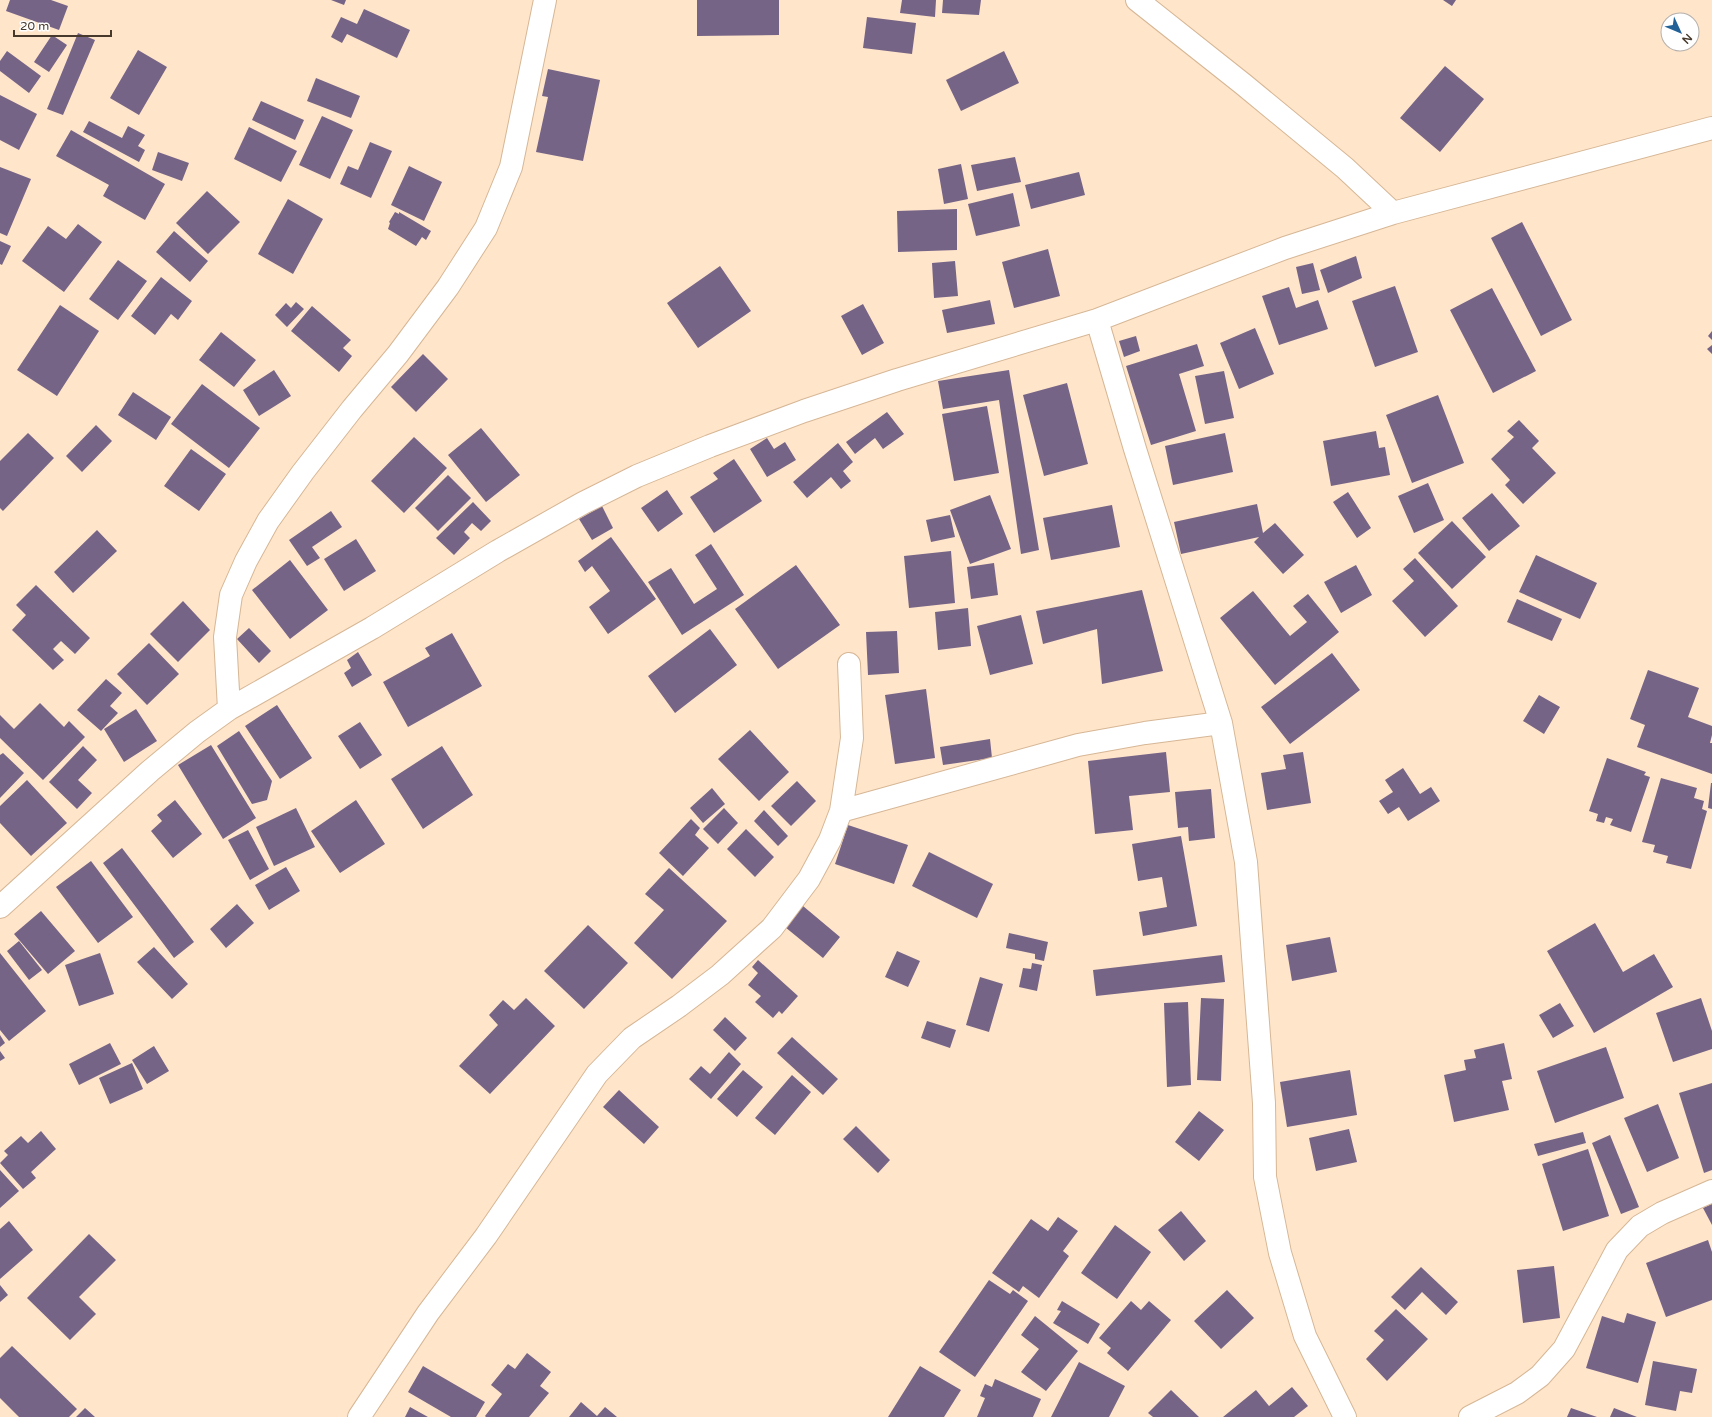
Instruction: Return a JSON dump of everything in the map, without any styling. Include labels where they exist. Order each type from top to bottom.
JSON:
[{"type":"street","points":[[229,709],[225,637],[231,595],[246,561],[268,521],[303,472],[402,348],[448,287],[486,228],[511,167],[545,0]]},
{"type":"street","points":[[1137,0],[1243,84],[1345,168],[1393,213]]},
{"type":"street","points":[[0,907],[150,771],[197,732],[229,709],[372,628],[498,551],[583,503],[637,476],[710,446],[883,385],[1097,320],[1285,248],[1393,213],[1712,128]]},
{"type":"street","points":[[1097,320],[1135,449],[1221,723],[1246,862],[1264,1103],[1265,1177],[1280,1253],[1305,1336],[1345,1417]]},
{"type":"street","points":[[359,1417],[428,1312],[486,1236],[598,1074],[632,1038],[679,1006],[720,975],[772,928],[809,879],[830,840],[841,811],[852,738],[849,664]]},
{"type":"street","points":[[841,811],[1078,745],[1145,733],[1221,723]]},
{"type":"street","points":[[1470,1417],[1517,1393],[1540,1376],[1564,1349],[1617,1250],[1640,1226],[1662,1213],[1712,1191]]},
{"type":"building","points":[[10,0],[51,0],[68,6],[59,30],[6,11]]},
{"type":"building","points":[[331,0],[346,0],[344,5]]},
{"type":"building","points":[[697,0],[779,0],[779,35],[697,36]]},
{"type":"building","points":[[902,0],[936,0],[935,17],[900,13]]},
{"type":"building","points":[[943,0],[981,0],[979,15],[942,13]]},
{"type":"building","points":[[1443,0],[1456,0],[1452,6]]},
{"type":"building","points":[[364,9],[410,30],[397,58],[347,34],[342,43],[331,37],[341,17],[357,24]]},
{"type":"building","points":[[867,17],[916,23],[912,54],[863,48]]},
{"type":"building","points":[[78,33],[95,40],[63,115],[47,109]]},
{"type":"building","points":[[52,35],[67,45],[49,72],[34,62]]},
{"type":"building","points":[[138,50],[167,67],[139,115],[110,98]]},
{"type":"building","points":[[7,51],[41,76],[29,93],[0,71],[0,61]]},
{"type":"building","points":[[1004,51],[1019,83],[961,111],[946,80]]},
{"type":"building","points":[[1445,66],[1484,99],[1440,152],[1400,118]]},
{"type":"building","points":[[548,69],[600,80],[583,161],[536,152],[548,97],[542,96]]},
{"type":"building","points":[[316,78],[360,96],[351,118],[307,101]]},
{"type":"building","points":[[0,95],[37,114],[19,150],[0,140]]},
{"type":"building","points":[[261,101],[304,120],[295,140],[252,120]]},
{"type":"building","points":[[322,116],[353,130],[330,179],[299,165]]},
{"type":"building","points":[[89,121],[122,138],[128,126],[145,135],[138,146],[145,150],[139,162],[83,132]]},
{"type":"building","points":[[249,127],[297,151],[281,182],[234,159]]},
{"type":"building","points":[[71,130],[165,184],[145,220],[103,196],[109,185],[56,156]]},
{"type":"building","points":[[370,142],[392,151],[371,198],[340,184],[348,166],[358,170]]},
{"type":"building","points":[[158,152],[189,163],[182,181],[152,170]]},
{"type":"building","points":[[1015,157],[1021,182],[977,191],[971,165]]},
{"type":"building","points":[[961,164],[968,199],[944,204],[938,169]]},
{"type":"building","points":[[409,166],[442,182],[424,221],[391,205]]},
{"type":"building","points":[[0,167],[31,179],[7,236],[0,233]]},
{"type":"building","points":[[1079,172],[1085,195],[1031,209],[1025,185]]},
{"type":"building","points":[[207,191],[240,222],[208,254],[176,223]]},
{"type":"building","points":[[1013,193],[1020,226],[976,236],[968,204]]},
{"type":"building","points":[[288,199],[323,219],[293,274],[258,254]]},
{"type":"building","points":[[957,209],[957,250],[898,252],[897,211]]},
{"type":"building","points":[[395,212],[399,214],[399,212],[431,231],[426,240],[422,237],[416,246],[388,229],[389,222]]},
{"type":"building","points":[[1522,222],[1572,320],[1541,336],[1491,238]]},
{"type":"building","points":[[78,224],[102,242],[64,292],[22,261],[48,226],[66,239]]},
{"type":"building","points":[[174,231],[208,261],[190,282],[156,252]]},
{"type":"building","points":[[0,241],[11,246],[2,265],[0,264]]},
{"type":"building","points":[[1048,249],[1060,296],[1014,308],[1002,262]]},
{"type":"building","points":[[1356,256],[1362,278],[1328,293],[1320,270]]},
{"type":"building","points":[[118,260],[147,281],[118,320],[89,299]]},
{"type":"building","points":[[955,261],[958,296],[934,298],[932,263]]},
{"type":"building","points":[[1313,263],[1320,290],[1302,294],[1296,267]]},
{"type":"building","points":[[720,266],[751,311],[698,348],[667,303]]},
{"type":"building","points":[[161,277],[192,301],[178,320],[171,314],[155,335],[131,316]]},
{"type":"building","points":[[1395,286],[1418,352],[1375,367],[1352,301]]},
{"type":"building","points":[[1289,287],[1296,308],[1318,300],[1328,329],[1279,345],[1262,296]]},
{"type":"building","points":[[1492,288],[1536,371],[1493,393],[1450,310]]},
{"type":"building","points":[[990,300],[995,324],[947,333],[942,310]]},
{"type":"building","points":[[296,302],[304,309],[287,327],[275,315],[286,303],[291,308]]},
{"type":"building","points":[[863,304],[884,343],[862,355],[841,316]]},
{"type":"building","points":[[60,305],[99,331],[57,396],[17,370]]},
{"type":"building","points":[[312,306],[351,340],[343,348],[352,356],[339,372],[291,331]]},
{"type":"building","points":[[1255,328],[1274,374],[1239,389],[1220,343]]},
{"type":"building","points":[[1712,331],[1712,340],[1708,336]]},
{"type":"building","points":[[221,332],[256,360],[234,387],[199,360]]},
{"type":"building","points":[[1136,336],[1140,351],[1124,357],[1119,341]]},
{"type":"building","points":[[1197,344],[1204,366],[1179,374],[1196,431],[1151,445],[1126,366]]},
{"type":"building","points":[[1712,345],[1712,354],[1707,349]]},
{"type":"building","points":[[423,354],[448,379],[416,412],[391,387]]},
{"type":"building","points":[[274,370],[291,396],[259,416],[243,390]]},
{"type":"building","points":[[1009,370],[1039,550],[1021,554],[999,400],[943,409],[938,381]]},
{"type":"building","points":[[1224,371],[1234,418],[1205,424],[1195,376]]},
{"type":"building","points":[[1067,383],[1088,464],[1044,476],[1023,395]]},
{"type":"building","points":[[202,384],[260,428],[229,468],[171,424]]},
{"type":"building","points":[[133,392],[171,417],[156,440],[118,415]]},
{"type":"building","points":[[1438,395],[1464,463],[1412,483],[1386,415]]},
{"type":"building","points":[[987,406],[999,473],[954,481],[942,414]]},
{"type":"building","points":[[887,412],[904,434],[883,449],[875,438],[855,454],[846,442]]},
{"type":"building","points":[[1519,420],[1539,441],[1532,448],[1556,473],[1523,504],[1505,485],[1510,480],[1491,459],[1514,437],[1507,431]]},
{"type":"building","points":[[96,425],[112,441],[82,472],[66,456]]},
{"type":"building","points":[[481,428],[520,475],[486,502],[448,455]]},
{"type":"building","points":[[1376,431],[1379,448],[1385,447],[1390,475],[1331,486],[1323,441]]},
{"type":"building","points":[[28,433],[54,458],[3,511],[0,508],[0,461]]},
{"type":"building","points":[[1225,433],[1233,472],[1173,485],[1165,446]]},
{"type":"building","points":[[414,437],[447,468],[404,513],[371,481]]},
{"type":"building","points":[[767,438],[774,449],[785,442],[796,460],[767,477],[750,449]]},
{"type":"building","points":[[838,443],[853,462],[843,471],[851,481],[841,489],[831,477],[807,498],[793,482]]},
{"type":"building","points":[[191,449],[226,474],[199,511],[164,486]]},
{"type":"building","points":[[734,459],[762,501],[714,533],[690,497],[718,479],[713,473]]},
{"type":"building","points":[[448,475],[471,498],[438,531],[415,508]]},
{"type":"building","points":[[1428,483],[1444,520],[1414,533],[1398,496]]},
{"type":"building","points":[[667,490],[683,514],[658,532],[641,508]]},
{"type":"building","points":[[1348,492],[1371,528],[1357,538],[1333,502]]},
{"type":"building","points":[[1492,493],[1520,526],[1489,551],[1462,518]]},
{"type":"building","points":[[990,495],[1011,549],[970,564],[950,510]]},
{"type":"building","points":[[473,502],[491,521],[481,531],[472,523],[464,532],[470,538],[454,555],[436,538]]},
{"type":"building","points":[[1257,504],[1263,533],[1275,523],[1304,555],[1283,574],[1254,542],[1259,537],[1181,554],[1174,522]]},
{"type":"building","points":[[1112,505],[1120,547],[1051,560],[1043,518]]},
{"type":"building","points":[[602,506],[613,528],[592,540],[579,519]]},
{"type":"building","points":[[331,511],[342,527],[312,547],[320,558],[307,566],[289,540]]},
{"type":"building","points":[[950,515],[955,537],[931,542],[926,520]]},
{"type":"building","points":[[1452,521],[1486,557],[1452,589],[1418,553]]},
{"type":"building","points":[[97,530],[117,551],[73,593],[54,572]]},
{"type":"building","points":[[611,537],[656,599],[608,634],[589,607],[610,591],[592,566],[585,572],[578,561]]},
{"type":"building","points":[[356,539],[376,571],[344,591],[324,559]]},
{"type":"building","points":[[711,544],[744,595],[682,635],[648,582],[671,568],[694,604],[717,589],[695,555]]},
{"type":"building","points":[[951,551],[955,603],[909,608],[904,556]]},
{"type":"building","points":[[1536,555],[1597,583],[1580,619],[1519,592]]},
{"type":"building","points":[[1415,558],[1458,606],[1425,637],[1392,601],[1414,581],[1403,569]]},
{"type":"building","points":[[290,560],[328,610],[290,639],[252,590]]},
{"type":"building","points":[[994,563],[998,595],[971,599],[967,567]]},
{"type":"building","points":[[796,565],[840,625],[778,669],[735,609]]},
{"type":"building","points":[[1356,565],[1372,595],[1341,613],[1324,582]]},
{"type":"building","points":[[36,585],[90,638],[75,654],[61,641],[53,649],[64,660],[53,670],[12,630],[26,615],[16,605]]},
{"type":"building","points":[[1142,590],[1163,671],[1102,684],[1097,629],[1043,644],[1036,611]]},
{"type":"building","points":[[1253,591],[1290,636],[1307,622],[1293,606],[1308,594],[1339,632],[1275,685],[1220,618]]},
{"type":"building","points":[[1517,599],[1562,619],[1552,641],[1507,622]]},
{"type":"building","points":[[183,601],[210,630],[178,662],[150,634]]},
{"type":"building","points":[[968,608],[971,646],[938,650],[935,612]]},
{"type":"building","points":[[1021,615],[1033,664],[990,675],[977,626]]},
{"type":"building","points":[[249,628],[271,651],[259,663],[237,639]]},
{"type":"building","points":[[710,629],[737,665],[675,713],[648,676]]},
{"type":"building","points":[[897,631],[899,673],[868,675],[866,632]]},
{"type":"building","points":[[452,633],[482,686],[408,727],[383,682],[430,656],[425,648]]},
{"type":"building","points":[[149,643],[179,674],[147,705],[117,674]]},
{"type":"building","points":[[358,652],[372,675],[352,687],[344,673],[351,668],[347,660]]},
{"type":"building","points":[[1332,653],[1360,690],[1290,744],[1261,707]]},
{"type":"building","points":[[1648,670],[1699,688],[1688,717],[1712,726],[1710,743],[1712,743],[1712,774],[1637,747],[1645,725],[1630,719]]},
{"type":"building","points":[[106,679],[122,693],[110,706],[118,713],[101,731],[77,710]]},
{"type":"building","points":[[926,689],[935,758],[895,764],[885,695]]},
{"type":"building","points":[[1539,695],[1560,707],[1544,734],[1523,721]]},
{"type":"building","points":[[40,703],[64,727],[69,721],[85,737],[43,780],[0,738],[0,715],[14,729]]},
{"type":"building","points":[[277,705],[312,758],[280,779],[245,726]]},
{"type":"building","points":[[136,709],[157,741],[124,762],[104,729]]},
{"type":"building","points":[[360,722],[382,755],[360,769],[338,736]]},
{"type":"building","points":[[750,730],[789,772],[759,801],[718,759]]},
{"type":"building","points":[[239,731],[272,781],[267,800],[252,804],[217,746]]},
{"type":"building","points":[[990,739],[992,758],[943,765],[940,747]]},
{"type":"building","points":[[211,745],[256,818],[223,839],[178,765]]},
{"type":"building","points":[[83,746],[97,760],[78,780],[92,793],[77,809],[49,782]]},
{"type":"building","points":[[442,746],[473,795],[423,829],[391,779]]},
{"type":"building","points":[[1166,752],[1170,792],[1129,796],[1133,830],[1095,834],[1088,761]]},
{"type":"building","points":[[1303,752],[1311,803],[1267,810],[1261,773],[1286,769],[1283,755]]},
{"type":"building","points":[[3,753],[24,773],[0,798],[0,755]]},
{"type":"building","points":[[1607,758],[1646,772],[1644,775],[1650,777],[1631,832],[1610,825],[1613,819],[1606,817],[1604,823],[1596,821],[1598,814],[1589,811]]},
{"type":"building","points":[[1403,768],[1420,794],[1431,787],[1440,801],[1408,821],[1399,807],[1388,814],[1379,801],[1393,792],[1385,780]]},
{"type":"building","points":[[1661,778],[1697,788],[1694,798],[1704,801],[1702,809],[1707,811],[1691,869],[1666,863],[1668,856],[1653,852],[1655,845],[1642,842]]},
{"type":"building","points":[[27,780],[67,823],[31,856],[0,823],[0,806]]},
{"type":"building","points":[[797,781],[816,801],[791,826],[771,806]]},
{"type":"building","points":[[1712,783],[1712,809],[1708,808]]},
{"type":"building","points":[[712,788],[725,804],[703,823],[690,808]]},
{"type":"building","points":[[1211,789],[1215,838],[1189,841],[1188,827],[1178,828],[1175,792]]},
{"type":"building","points":[[175,800],[202,834],[173,858],[151,831],[162,821],[157,815]]},
{"type":"building","points":[[356,800],[385,844],[340,873],[311,831]]},
{"type":"building","points":[[296,808],[315,847],[274,866],[256,827]]},
{"type":"building","points":[[724,808],[738,823],[718,844],[703,829]]},
{"type":"building","points":[[764,810],[788,836],[778,846],[754,821]]},
{"type":"building","points":[[691,819],[700,828],[695,835],[709,848],[683,876],[659,853]]},
{"type":"building","points":[[848,825],[908,845],[894,884],[835,864]]},
{"type":"building","points":[[746,829],[774,857],[755,877],[727,849]]},
{"type":"building","points":[[248,830],[269,869],[250,880],[228,840]]},
{"type":"building","points":[[1181,836],[1197,926],[1143,936],[1139,912],[1167,907],[1162,877],[1138,881],[1132,844]]},
{"type":"building","points":[[122,848],[194,942],[174,958],[103,863]]},
{"type":"building","points":[[929,852],[993,884],[977,918],[912,886]]},
{"type":"building","points":[[91,861],[133,917],[98,943],[56,887]]},
{"type":"building","points":[[286,867],[300,891],[269,910],[255,885]]},
{"type":"building","points":[[669,868],[727,921],[672,979],[634,943],[664,910],[645,894]]},
{"type":"building","points":[[237,904],[254,923],[226,948],[210,929]]},
{"type":"building","points":[[803,906],[840,937],[823,958],[785,927]]},
{"type":"building","points":[[41,911],[75,951],[48,974],[14,934]]},
{"type":"building","points":[[1595,923],[1623,972],[1654,954],[1673,987],[1594,1033],[1547,951]]},
{"type":"building","points":[[588,925],[628,963],[584,1009],[544,971]]},
{"type":"building","points":[[1009,933],[1048,942],[1044,961],[1035,959],[1035,954],[1006,948]]},
{"type":"building","points":[[1330,937],[1337,972],[1292,981],[1286,945]]},
{"type":"building","points":[[19,941],[42,970],[29,980],[7,951]]},
{"type":"building","points":[[154,947],[188,984],[172,999],[137,962]]},
{"type":"building","points":[[897,951],[920,961],[908,987],[885,977]]},
{"type":"building","points":[[0,953],[46,1011],[9,1041],[0,1030]]},
{"type":"building","points":[[100,953],[114,994],[79,1006],[65,965]]},
{"type":"building","points":[[1222,955],[1225,982],[1096,996],[1093,970]]},
{"type":"building","points":[[758,960],[798,996],[782,1014],[779,1011],[773,1018],[755,1002],[761,996],[748,985],[758,973],[752,967]]},
{"type":"building","points":[[1032,963],[1042,965],[1037,991],[1019,987],[1023,968],[1031,969]]},
{"type":"building","points":[[980,977],[1003,984],[989,1032],[966,1025]]},
{"type":"building","points":[[526,998],[555,1026],[490,1094],[459,1066],[498,1025],[489,1015],[503,1000],[514,1010]]},
{"type":"building","points":[[1201,998],[1224,999],[1221,1081],[1197,1080]]},
{"type":"building","points":[[1701,998],[1712,1031],[1712,1049],[1673,1062],[1656,1013]]},
{"type":"building","points":[[1188,1002],[1191,1085],[1167,1087],[1164,1003]]},
{"type":"building","points":[[1560,1003],[1574,1026],[1553,1038],[1539,1015]]},
{"type":"building","points":[[725,1017],[747,1038],[735,1051],[713,1030]]},
{"type":"building","points":[[927,1021],[956,1030],[950,1048],[921,1038]]},
{"type":"building","points":[[0,1035],[5,1043],[0,1047]]},
{"type":"building","points":[[792,1037],[838,1079],[823,1095],[777,1053]]},
{"type":"building","points":[[110,1043],[121,1064],[79,1085],[69,1064]]},
{"type":"building","points":[[1504,1043],[1512,1079],[1502,1081],[1509,1110],[1454,1122],[1444,1075],[1466,1070],[1464,1060],[1476,1058],[1474,1050]]},
{"type":"building","points":[[154,1046],[169,1071],[147,1084],[132,1060]]},
{"type":"building","points":[[1606,1047],[1624,1098],[1555,1123],[1537,1071]]},
{"type":"building","points":[[0,1051],[5,1058],[0,1061]]},
{"type":"building","points":[[729,1052],[741,1064],[711,1099],[689,1079],[701,1066],[710,1074]]},
{"type":"building","points":[[132,1063],[143,1089],[110,1104],[99,1078]]},
{"type":"building","points":[[743,1070],[763,1087],[737,1117],[717,1099]]},
{"type":"building","points":[[1350,1070],[1357,1115],[1287,1127],[1280,1082]]},
{"type":"building","points":[[792,1075],[811,1092],[775,1135],[755,1118]]},
{"type":"building","points":[[1712,1083],[1712,1170],[1704,1173],[1679,1093]]},
{"type":"building","points":[[619,1090],[659,1127],[644,1144],[603,1107]]},
{"type":"building","points":[[1658,1104],[1679,1158],[1647,1172],[1624,1118]]},
{"type":"building","points":[[1199,1111],[1224,1130],[1199,1161],[1175,1142]]},
{"type":"building","points":[[856,1126],[890,1160],[878,1173],[843,1139]]},
{"type":"building","points":[[1349,1129],[1357,1162],[1316,1171],[1309,1138]]},
{"type":"building","points":[[41,1131],[56,1149],[31,1172],[36,1178],[23,1189],[0,1163],[8,1155],[4,1151],[21,1136],[28,1143]]},
{"type":"building","points":[[1583,1132],[1586,1143],[1538,1156],[1534,1144]]},
{"type":"building","points":[[1610,1135],[1639,1207],[1621,1214],[1592,1143]]},
{"type":"building","points":[[1588,1149],[1609,1216],[1563,1231],[1542,1164]]},
{"type":"building","points":[[0,1170],[19,1191],[0,1208]]},
{"type":"building","points":[[1712,1204],[1712,1225],[1703,1208]]},
{"type":"building","points":[[1181,1211],[1206,1241],[1184,1261],[1158,1230]]},
{"type":"building","points":[[1058,1217],[1078,1231],[1063,1251],[1069,1256],[1039,1298],[1023,1286],[1019,1292],[992,1273],[1031,1219],[1048,1231]]},
{"type":"building","points":[[9,1221],[33,1250],[0,1279],[0,1229]]},
{"type":"building","points":[[1115,1225],[1151,1252],[1117,1299],[1081,1273]]},
{"type":"building","points":[[89,1234],[116,1260],[79,1297],[96,1314],[70,1340],[27,1298]]},
{"type":"building","points":[[1708,1240],[1712,1252],[1712,1300],[1666,1317],[1646,1263]]},
{"type":"building","points":[[1554,1266],[1560,1318],[1523,1323],[1517,1270]]},
{"type":"building","points":[[1421,1267],[1458,1302],[1446,1315],[1422,1292],[1405,1310],[1391,1297]]},
{"type":"building","points":[[989,1280],[1010,1294],[1013,1290],[1028,1301],[975,1377],[939,1352]]},
{"type":"building","points":[[0,1285],[8,1295],[0,1302]]},
{"type":"building","points":[[1227,1290],[1254,1318],[1221,1349],[1194,1321]]},
{"type":"building","points":[[1062,1301],[1100,1324],[1088,1344],[1053,1323],[1061,1311],[1057,1310]]},
{"type":"building","points":[[1131,1301],[1141,1310],[1149,1301],[1171,1320],[1128,1371],[1107,1353],[1111,1348],[1099,1338]]},
{"type":"building","points":[[1396,1309],[1428,1339],[1387,1381],[1366,1359],[1384,1340],[1374,1331]]},
{"type":"building","points":[[1627,1313],[1656,1322],[1638,1383],[1586,1368],[1602,1316],[1624,1323]]},
{"type":"building","points":[[1035,1316],[1078,1351],[1046,1391],[1021,1372],[1039,1349],[1021,1335]]},
{"type":"building","points":[[12,1346],[77,1409],[69,1417],[19,1417],[0,1398],[0,1358]]},
{"type":"building","points":[[527,1353],[551,1372],[540,1386],[549,1393],[529,1417],[486,1417],[485,1416],[502,1394],[491,1385],[508,1364],[515,1369]]},
{"type":"building","points":[[1653,1361],[1697,1369],[1692,1393],[1680,1391],[1676,1411],[1645,1405]]},
{"type":"building","points":[[1079,1362],[1125,1386],[1109,1417],[1051,1417]]},
{"type":"building","points":[[423,1366],[485,1402],[476,1417],[451,1417],[408,1392]]},
{"type":"building","points":[[920,1366],[961,1390],[944,1417],[888,1417]]},
{"type":"building","points":[[995,1379],[1041,1399],[1033,1417],[977,1417],[985,1398],[980,1396],[985,1384],[992,1387]]},
{"type":"building","points":[[1292,1387],[1308,1406],[1294,1417],[1223,1417],[1256,1390],[1269,1406]]},
{"type":"building","points":[[1171,1390],[1199,1417],[1153,1417],[1148,1413]]},
{"type":"building","points":[[581,1402],[597,1416],[605,1407],[617,1417],[569,1417]]},
{"type":"building","points":[[410,1407],[428,1417],[405,1417]]},
{"type":"building","points":[[85,1408],[95,1417],[76,1417]]},
{"type":"building","points":[[1571,1408],[1597,1417],[1567,1417]]},
{"type":"building","points":[[1614,1408],[1637,1417],[1610,1417]]}]
